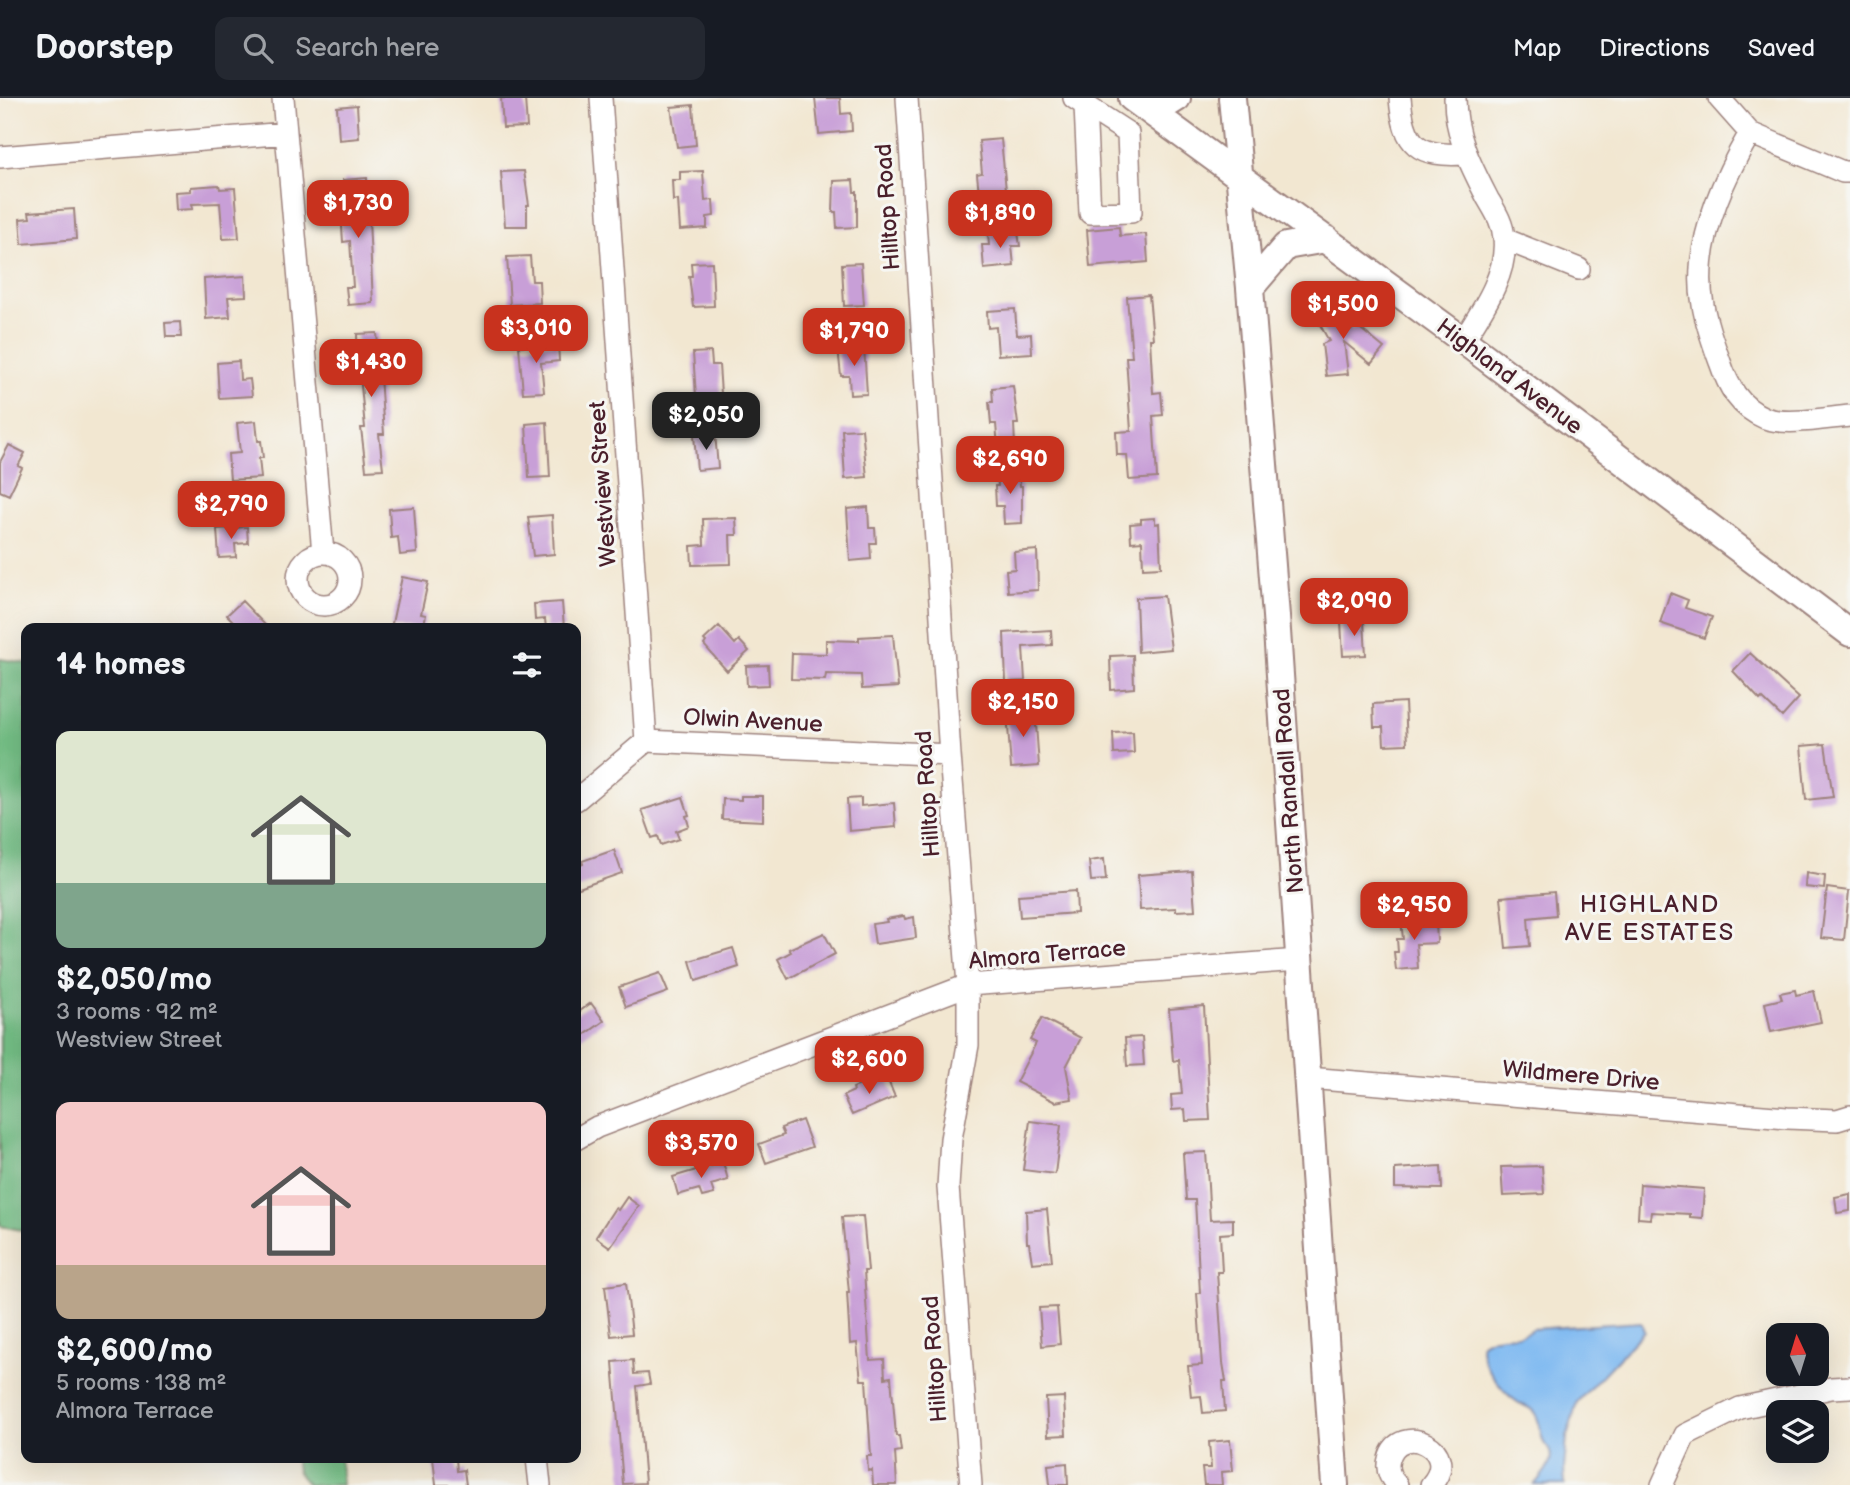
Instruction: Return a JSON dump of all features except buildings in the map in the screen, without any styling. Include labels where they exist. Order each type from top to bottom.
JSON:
[{"type":"main road","points":[[1137,102],[1169,103],[1177,98]]},
{"type":"main road","name":"North Randall Road","points":[[1232,98],[1276,616],[1335,1485]]},
{"type":"main road","name":"Highland Avenue","points":[[1137,102],[1463,341],[1850,633]]},
{"type":"main road","points":[[1250,288],[1286,246],[1326,239]]},
{"type":"street","points":[[283,98],[323,553]]},
{"type":"street","name":"Westview Street","points":[[601,98],[646,741]]},
{"type":"street","name":"Hilltop Road","points":[[907,98],[950,755],[968,985],[968,1045],[951,1139],[948,1187],[971,1485]]},
{"type":"street","points":[[1400,98],[1404,126],[1412,143],[1429,154],[1465,154]]},
{"type":"street","points":[[1455,98],[1456,121],[1465,154],[1500,221],[1504,239],[1502,263],[1497,279],[1463,341]]},
{"type":"street","points":[[1719,98],[1750,133],[1850,173]]},
{"type":"street","points":[[1080,102],[1128,133],[1131,212],[1090,213],[1080,102]]},
{"type":"street","points":[[0,157],[286,133]]},
{"type":"street","points":[[1750,133],[1730,166],[1706,241],[1701,275],[1702,303],[1716,352],[1729,387],[1745,405],[1766,418],[1789,421],[1850,416]]},
{"type":"street","points":[[1504,239],[1579,269]]},
{"type":"street","points":[[581,796],[646,741]]},
{"type":"street","name":"Olwin Avenue","points":[[646,741],[950,755]]},
{"type":"street","name":"Almora Terrace","points":[[581,1137],[609,1123],[968,985],[1299,960]]},
{"type":"street","name":"Wildmere Drive","points":[[1308,1077],[1806,1119],[1837,1120],[1850,1116]]},
{"type":"street","points":[[1662,1485],[1685,1435],[1740,1409],[1830,1388],[1850,1387]]},
{"type":"street","points":[[1391,1480],[1389,1457],[1396,1447],[1404,1442],[1421,1441],[1436,1451],[1439,1460],[1437,1477],[1430,1485]]},
{"type":"street","points":[[538,1463],[540,1485]]},
{"type":"green space","points":[[0,659],[21,662],[21,1230],[0,1226]]},
{"type":"green space","points":[[296,1463],[340,1463],[342,1485],[308,1485],[297,1471]]},
{"type":"water","points":[[1641,1322],[1644,1331],[1577,1402],[1567,1437],[1565,1485],[1534,1485],[1549,1465],[1550,1452],[1544,1443],[1534,1412],[1511,1397],[1492,1375],[1483,1358],[1482,1343],[1495,1337],[1527,1333],[1532,1329]]},
{"type":"district","name":"HIGHLAND AVE ESTATES","points":[[1650,918]]}]
